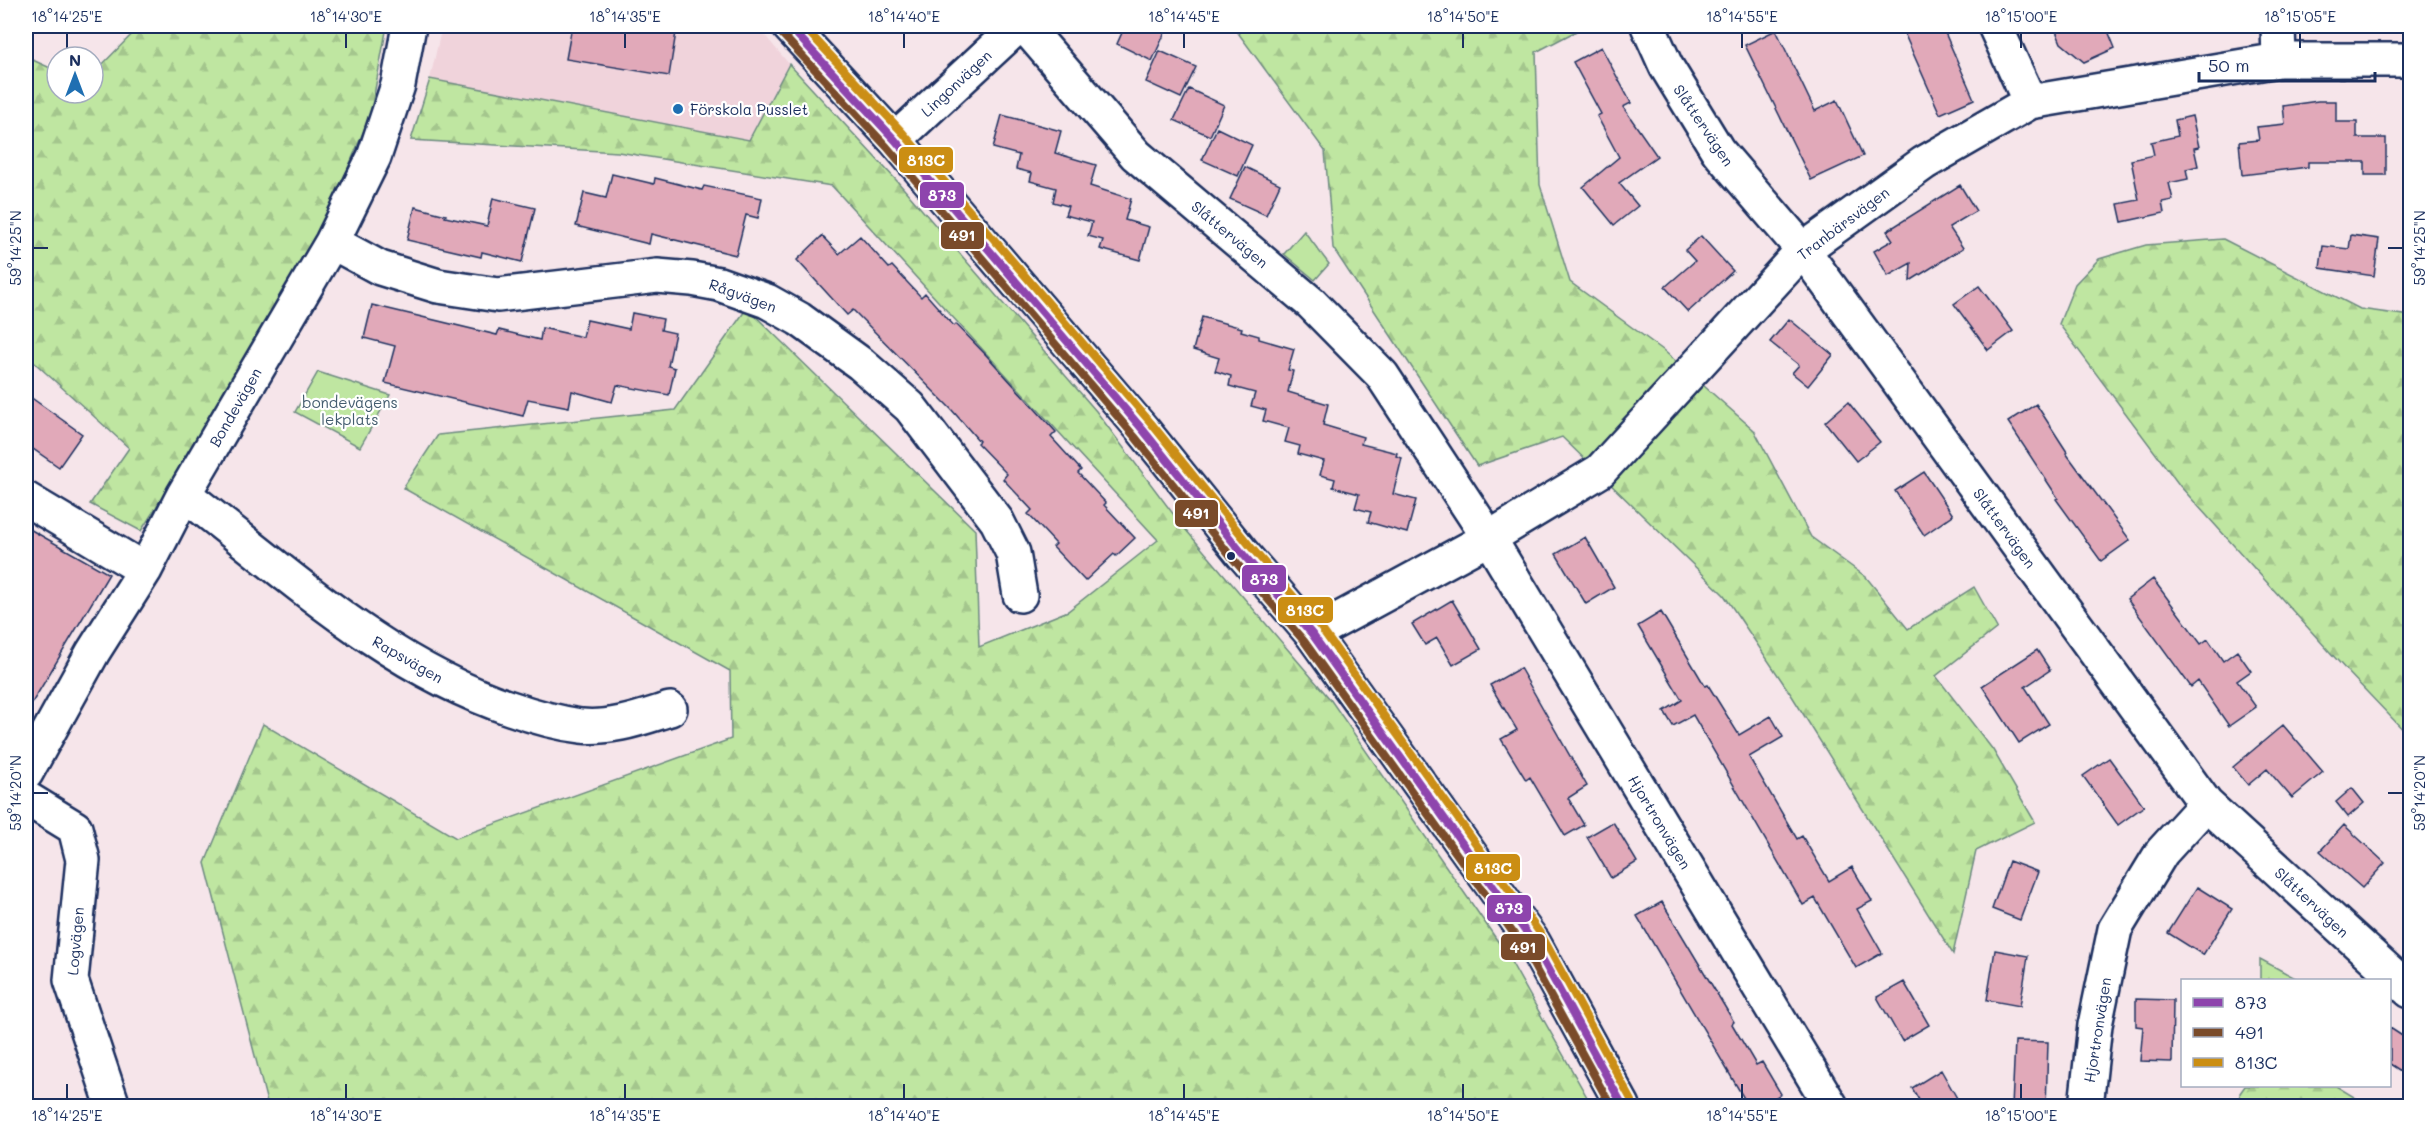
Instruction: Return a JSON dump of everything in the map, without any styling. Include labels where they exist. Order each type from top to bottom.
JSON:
[{"type":"street","name":"Bondevägen","points":[[26,773],[93,652],[145,570],[184,494],[332,242],[374,157],[398,86],[409,26]]},
{"type":"street","points":[[789,26],[895,140],[1143,430],[1242,553],[1312,634],[1533,942],[1623,1107]]},
{"type":"street","name":"Lingonvägen","points":[[895,140],[1018,26]]},
{"type":"street","name":"Slåttervägen","points":[[1025,26],[1137,154],[1311,303],[1382,375],[1489,538]]},
{"type":"street","name":"Slåttervägen","points":[[1648,26],[1666,66],[1718,151],[1803,250],[2206,804],[2410,991]]},
{"type":"street","points":[[1995,26],[2030,102]]},
{"type":"street","points":[[2278,26],[2279,60]]},
{"type":"street","name":"Tranbärsvägen","points":[[1312,634],[1489,538],[1600,471],[1803,250],[1924,163],[2030,102],[2279,60],[2410,60]]},
{"type":"street","name":"Rågvägen","points":[[332,242],[380,268],[438,286],[498,295],[572,288],[657,276],[719,284],[767,301],[799,319],[861,364],[910,407],[997,521],[1013,553],[1020,595]]},
{"type":"street","name":"Rapsvägen","points":[[184,494],[375,642],[431,675],[477,696],[530,715],[582,726],[627,723],[670,708]]},
{"type":"street","points":[[26,499],[145,570]]},
{"type":"street","name":"Hjortronvägen","points":[[1489,538],[1831,1107]]},
{"type":"street","name":"Logvägen","points":[[26,798],[75,828],[82,860],[71,980],[113,1107]]},
{"type":"street","name":"Hjortronvägen","points":[[2086,1107],[2095,1025],[2115,929],[2162,852],[2206,804]]},
{"type":"shaded area","name":"Förskola Pusslet","points":[[442,26],[757,26],[789,64],[750,140],[430,79]]},
{"type":"green space","points":[[140,26],[387,26],[370,116],[318,239],[141,531],[90,504],[129,448],[26,355],[26,57],[45,66],[45,105],[105,105],[105,62]]},
{"type":"green space","points":[[1233,26],[1586,26],[1536,52],[1540,185],[1570,282],[1663,350],[1754,430],[1811,537],[1866,577],[1908,629],[1974,587],[1997,628],[1936,676],[1993,750],[2035,822],[1976,851],[1953,954],[1792,696],[1724,595],[1562,437],[1477,466],[1333,248],[1325,151]]},
{"type":"green space","points":[[789,64],[897,181],[1096,411],[1180,523],[1330,699],[1506,953],[1592,1106],[268,1106],[205,863],[263,724],[456,838],[731,739],[730,671],[403,488],[438,435],[675,410],[747,308],[975,530],[979,647],[1068,611],[1158,540],[832,186],[618,152],[411,140],[430,79],[749,140]]},
{"type":"green space","points":[[1304,231],[1329,264],[1315,280],[1284,254]]},
{"type":"green space","points":[[2223,239],[2360,309],[2410,316],[2410,737],[2347,671],[2180,486],[2059,324],[2075,284],[2099,259],[2146,245]]},
{"type":"green space","name":"bondevägens lekplats","points":[[318,372],[390,395],[360,447],[295,412]]},
{"type":"green space","points":[[2260,959],[2297,979],[2260,979]]},
{"type":"green space","points":[[2244,1087],[2338,1087],[2369,1106],[2241,1106],[2240,1093]]},
{"type":"building","points":[[572,26],[677,26],[669,76],[566,59]]},
{"type":"building","points":[[1125,26],[1168,26],[1152,61],[1117,44]]},
{"type":"building","points":[[1901,26],[1942,26],[1974,99],[1940,114]]},
{"type":"building","points":[[2054,26],[2106,26],[2115,48],[2084,62],[2061,43]]},
{"type":"building","points":[[1776,30],[1815,111],[1837,100],[1863,156],[1811,180],[1745,45]]},
{"type":"building","points":[[1601,47],[1631,103],[1623,107],[1657,156],[1619,183],[1638,206],[1614,225],[1583,187],[1619,157],[1597,116],[1601,114],[1573,62]]},
{"type":"building","points":[[1160,51],[1196,67],[1181,98],[1146,82]]},
{"type":"building","points":[[1189,89],[1224,105],[1210,136],[1174,120]]},
{"type":"building","points":[[2336,101],[2336,122],[2357,122],[2357,138],[2386,138],[2386,175],[2365,175],[2365,162],[2308,162],[2308,167],[2242,175],[2239,142],[2259,140],[2257,127],[2285,124],[2283,106]]},
{"type":"building","points":[[1002,115],[1061,131],[1055,153],[1096,165],[1090,186],[1131,199],[1125,220],[1149,227],[1140,260],[1100,249],[1103,240],[1088,236],[1092,222],[1065,215],[1068,206],[1053,202],[1056,188],[1030,181],[1032,173],[1016,169],[1019,155],[993,148]]},
{"type":"building","points":[[2192,116],[2199,147],[2194,148],[2198,166],[2186,169],[2188,179],[2169,183],[2173,200],[2162,202],[2164,213],[2122,222],[2118,204],[2139,200],[2131,160],[2154,155],[2151,142],[2178,136],[2175,120]]},
{"type":"building","points":[[1217,128],[1252,145],[1238,176],[1202,160]]},
{"type":"building","points":[[1245,167],[1280,184],[1266,215],[1230,199]]},
{"type":"building","points":[[612,174],[654,184],[655,178],[702,190],[704,186],[762,198],[758,218],[746,215],[736,255],[651,234],[649,244],[576,226],[584,193],[606,198]]},
{"type":"building","points":[[1960,185],[1976,211],[1949,227],[1963,248],[1910,281],[1911,263],[1888,276],[1874,251],[1893,240],[1887,231]]},
{"type":"building","points":[[493,198],[535,208],[522,262],[482,252],[481,257],[407,240],[415,207],[446,215],[445,217],[487,226]]},
{"type":"building","points":[[2351,235],[2379,239],[2374,276],[2320,268],[2323,246],[2349,249]]},
{"type":"building","points":[[822,236],[839,254],[860,236],[889,268],[892,266],[921,297],[925,293],[954,326],[956,324],[987,356],[1056,432],[1051,437],[1081,470],[1078,473],[1106,503],[1104,505],[1135,538],[1085,581],[1053,547],[1056,544],[1028,514],[1032,510],[1003,479],[1007,474],[977,443],[979,441],[951,409],[853,310],[847,315],[797,260]]},
{"type":"building","points":[[1701,236],[1733,271],[1688,312],[1665,287],[1695,261],[1685,250]]},
{"type":"building","points":[[1979,286],[2013,331],[1988,350],[1954,304]]},
{"type":"building","points":[[372,305],[497,335],[499,330],[540,340],[542,328],[583,337],[587,320],[629,329],[632,313],[663,319],[661,330],[675,333],[668,366],[675,368],[669,395],[617,385],[612,402],[572,391],[569,407],[528,399],[523,416],[385,383],[395,346],[364,338]]},
{"type":"building","points":[[1202,317],[1242,328],[1241,331],[1259,336],[1259,339],[1294,349],[1288,370],[1293,371],[1288,392],[1328,404],[1323,425],[1363,437],[1361,444],[1397,453],[1396,456],[1402,458],[1393,494],[1416,500],[1407,533],[1368,522],[1371,512],[1355,508],[1359,494],[1333,487],[1335,479],[1320,475],[1324,461],[1298,454],[1300,446],[1285,442],[1289,428],[1263,421],[1266,410],[1251,406],[1255,393],[1229,386],[1231,376],[1215,371],[1219,358],[1193,350]]},
{"type":"building","points":[[1789,319],[1833,355],[1808,386],[1792,373],[1799,365],[1770,342]]},
{"type":"building","points":[[26,394],[82,434],[59,467],[26,444]]},
{"type":"building","points":[[1848,402],[1880,442],[1856,461],[1825,422]]},
{"type":"building","points":[[2036,404],[2066,453],[2130,540],[2101,561],[2056,499],[2058,498],[2008,422]]},
{"type":"building","points":[[1924,472],[1953,515],[1924,535],[1895,491]]},
{"type":"building","points":[[26,527],[109,574],[26,713]]},
{"type":"building","points":[[1585,537],[1614,587],[1586,604],[1556,554]]},
{"type":"building","points":[[2153,579],[2201,644],[2208,639],[2223,661],[2237,651],[2251,671],[2237,681],[2256,707],[2229,726],[2198,681],[2191,687],[2127,599]]},
{"type":"building","points":[[1452,600],[1481,649],[1453,665],[1437,638],[1425,645],[1412,624]]},
{"type":"building","points":[[1661,612],[1705,686],[1708,685],[1739,735],[1771,716],[1783,737],[1749,757],[1797,839],[1802,836],[1829,881],[1852,867],[1872,901],[1857,909],[1882,953],[1856,968],[1815,898],[1803,905],[1693,715],[1673,726],[1664,711],[1682,700],[1638,626]]},
{"type":"building","points":[[2037,650],[2050,670],[2025,687],[2049,724],[2019,743],[1982,686]]},
{"type":"building","points":[[1520,668],[1587,786],[1568,798],[1584,825],[1565,836],[1530,777],[1526,780],[1501,739],[1517,730],[1490,685]]},
{"type":"building","points":[[2283,725],[2323,772],[2292,798],[2267,769],[2248,785],[2233,767]]},
{"type":"building","points":[[2109,758],[2144,806],[2118,825],[2083,776]]},
{"type":"building","points":[[2352,788],[2364,803],[2348,817],[2336,802]]},
{"type":"building","points":[[1613,822],[1637,862],[1611,878],[1587,837]]},
{"type":"building","points":[[2344,825],[2385,863],[2362,888],[2320,851]]},
{"type":"building","points":[[2009,861],[2038,872],[2020,920],[1992,909]]},
{"type":"building","points":[[2197,887],[2232,909],[2203,955],[2168,933]]},
{"type":"building","points":[[1662,902],[1734,1022],[1732,1024],[1756,1065],[1762,1062],[1781,1094],[1760,1107],[1749,1107],[1637,916]]},
{"type":"building","points":[[1995,950],[2028,956],[2020,1006],[1987,1000]]},
{"type":"building","points":[[1904,982],[1929,1025],[1902,1041],[1877,997]]},
{"type":"building","points":[[2136,999],[2173,1000],[2172,1062],[2140,1061],[2143,1027],[2136,1026]]},
{"type":"building","points":[[2391,1029],[2410,1041],[2410,1077],[2391,1065]]},
{"type":"building","points":[[2015,1041],[2048,1042],[2046,1107],[2012,1107]]},
{"type":"building","points":[[1941,1070],[1962,1107],[1923,1107],[1912,1088]]},
{"type":"transit line","name":"873","points":[[789,26],[895,140],[1143,430],[1242,553],[1312,634],[1533,942],[1623,1106]]},
{"type":"transit line","name":"813C","points":[[803,26],[903,133],[1151,423],[1250,546],[1321,628],[1542,936],[1632,1101]]},
{"type":"transit line","name":"491","points":[[781,33],[887,147],[1135,437],[1234,560],[1304,641],[1524,948],[1611,1106]]},
{"type":"place","name":"Förskola Pusslet","points":[[678,109]]}]
